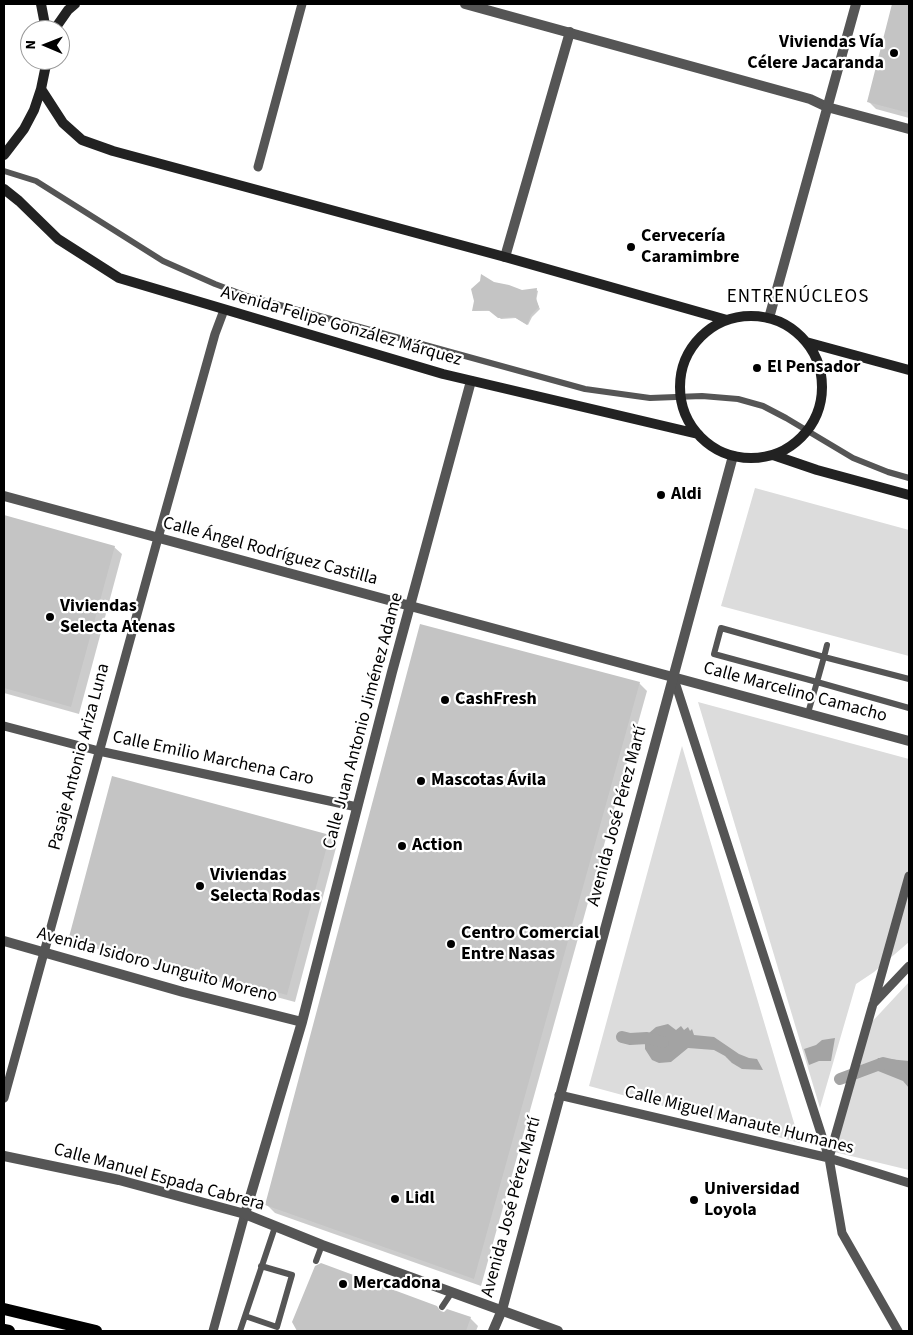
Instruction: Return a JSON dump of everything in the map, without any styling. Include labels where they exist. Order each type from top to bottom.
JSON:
[{"type":"main road","points":[[41,4],[44,20]]},
{"type":"main road","points":[[61,20],[75,4]]},
{"type":"main road","points":[[4,155],[24,130],[34,110],[42,89],[45,70]]},
{"type":"main road","points":[[42,89],[63,123],[82,140],[113,151],[505,257],[727,320]]},
{"type":"main road","name":"Avenida Felipe González Márquez","points":[[4,189],[58,239],[119,278],[471,381],[698,434]]},
{"type":"main road","points":[[744,316],[770,318],[794,330],[806,342],[817,362],[822,384],[819,407],[807,431],[793,444],[773,454],[753,458],[733,456],[714,448],[698,434],[686,415],[681,397],[682,369],[691,348],[707,331],[727,320],[744,316]]},
{"type":"main road","points":[[806,342],[909,370]]},
{"type":"main road","points":[[773,454],[817,470],[909,495]]},
{"type":"main road","points":[[4,1309],[96,1331]]},
{"type":"main road","points":[[4,1330],[9,1331]]},
{"type":"street","points":[[258,167],[302,4]]},
{"type":"street","points":[[465,4],[810,99],[828,107],[909,129]]},
{"type":"street","points":[[770,318],[856,4]]},
{"type":"street","points":[[505,257],[570,32]]},
{"type":"street","name":"Pasaje Antonio Ariza Luna","points":[[4,1098],[158,538],[215,334],[224,310]]},
{"type":"street","name":"Calle Juan Antonio Jiménez Adame","points":[[244,1214],[302,1022],[392,672],[471,381]]},
{"type":"street","name":"Avenida José Pérez Martí","points":[[494,1330],[502,1310],[733,456]]},
{"type":"street","name":"Calle Ángel Rodríguez Castilla","points":[[4,496],[673,676]]},
{"type":"street","points":[[673,676],[829,1158],[842,1233],[898,1331]]},
{"type":"street","name":"Calle Marcelino Camacho","points":[[673,676],[909,741]]},
{"type":"street","name":"Calle Emilio Marchena Caro","points":[[4,726],[99,751],[357,807]]},
{"type":"street","points":[[829,1158],[909,876]]},
{"type":"street","name":"Avenida Isidoro Junguito Moreno","points":[[4,941],[183,992],[302,1022]]},
{"type":"street","points":[[873,1004],[909,966]]},
{"type":"street","name":"Calle Miguel Manaute Humanes","points":[[559,1095],[829,1158],[909,1183]]},
{"type":"street","name":"Calle Manuel Espada Cabrera","points":[[4,1156],[119,1180],[244,1214],[322,1245],[558,1331]]},
{"type":"street","points":[[213,1331],[244,1214]]},
{"type":"lane","points":[[4,171],[36,181],[163,261],[247,296],[585,390],[650,398],[702,396],[738,399],[763,406],[853,458],[909,478]]},
{"type":"lane","points":[[909,679],[721,628],[714,654],[909,708]]},
{"type":"lane","points":[[808,713],[828,645]]},
{"type":"lane","points":[[240,1331],[276,1227]]},
{"type":"lane","points":[[316,1261],[322,1245]]},
{"type":"lane","points":[[245,1316],[277,1327],[292,1275],[261,1266]]},
{"type":"lane","points":[[442,1307],[452,1292]]},
{"type":"shaded area","points":[[755,488],[909,530],[909,656],[721,606]]},
{"type":"shaded area","points":[[698,702],[909,759],[909,942],[874,972],[856,984],[820,1108]]},
{"type":"shaded area","points":[[682,746],[800,1143],[589,1086]]},
{"type":"shaded area","points":[[909,982],[909,1170],[826,1150],[869,1025]]},
{"type":"shaded area","points":[[668,1024],[676,1030],[681,1026],[684,1030],[688,1027],[690,1031],[692,1029],[694,1035],[714,1037],[739,1054],[757,1059],[763,1070],[742,1069],[714,1050],[688,1048],[671,1062],[659,1063],[652,1060],[645,1049],[645,1041],[649,1033],[656,1027]]},
{"type":"shaded area","points":[[835,1038],[831,1061],[819,1061],[809,1065],[804,1049],[816,1045],[822,1040]]},
{"type":"shaded area","points":[[878,1058],[909,1061],[909,1088],[903,1081],[873,1069]]},
{"type":"building","name":"Viviendas Vía Célere Jacaranda","points":[[892,4],[909,4],[909,113],[867,102]]},
{"type":"building","points":[[481,274],[494,282],[522,290],[537,288],[536,298],[539,307],[531,315],[527,325],[514,317],[498,318],[488,310],[472,311],[474,301],[471,289],[480,281]]},
{"type":"building","name":"Viviendas Selecta Atenas","points":[[4,515],[115,546],[71,707],[4,688]]},
{"type":"building","name":"Centro Comercial Entre Nasas","points":[[420,624],[640,682],[474,1279],[265,1205]]},
{"type":"building","name":"Viviendas Selecta Rodas","points":[[112,776],[330,835],[287,995],[69,937]]},
{"type":"building","name":"Mercadona","points":[[321,1263],[437,1306],[440,1311],[444,1312],[447,1309],[471,1317],[466,1331],[297,1331],[292,1322],[315,1266]]},
{"type":"waterway","points":[[622,1037],[630,1039],[647,1038],[663,1042]]},
{"type":"waterway","points":[[840,1079],[883,1063],[909,1069]]},
{"type":"place","name":"Viviendas Vía Célere Jacaranda","points":[[894,53]]},
{"type":"place","name":"Cervecería Caramimbre","points":[[631,247]]},
{"type":"place","name":"El Pensador","points":[[757,368]]},
{"type":"place","name":"Aldi","points":[[661,495]]},
{"type":"place","name":"Viviendas Selecta Atenas","points":[[50,617]]},
{"type":"place","name":"CashFresh","points":[[445,700]]},
{"type":"place","name":"Mascotas Ávila","points":[[421,781]]},
{"type":"place","name":"Action","points":[[402,846]]},
{"type":"place","name":"Viviendas Selecta Rodas","points":[[200,886]]},
{"type":"place","name":"Centro Comercial Entre Nasas","points":[[451,944]]},
{"type":"place","name":"Lidl","points":[[395,1199]]},
{"type":"place","name":"Universidad Loyola","points":[[694,1200]]},
{"type":"place","name":"Mercadona","points":[[343,1284]]},
{"type":"district","name":"ENTRENÚCLEOS","points":[[798,298]]}]
